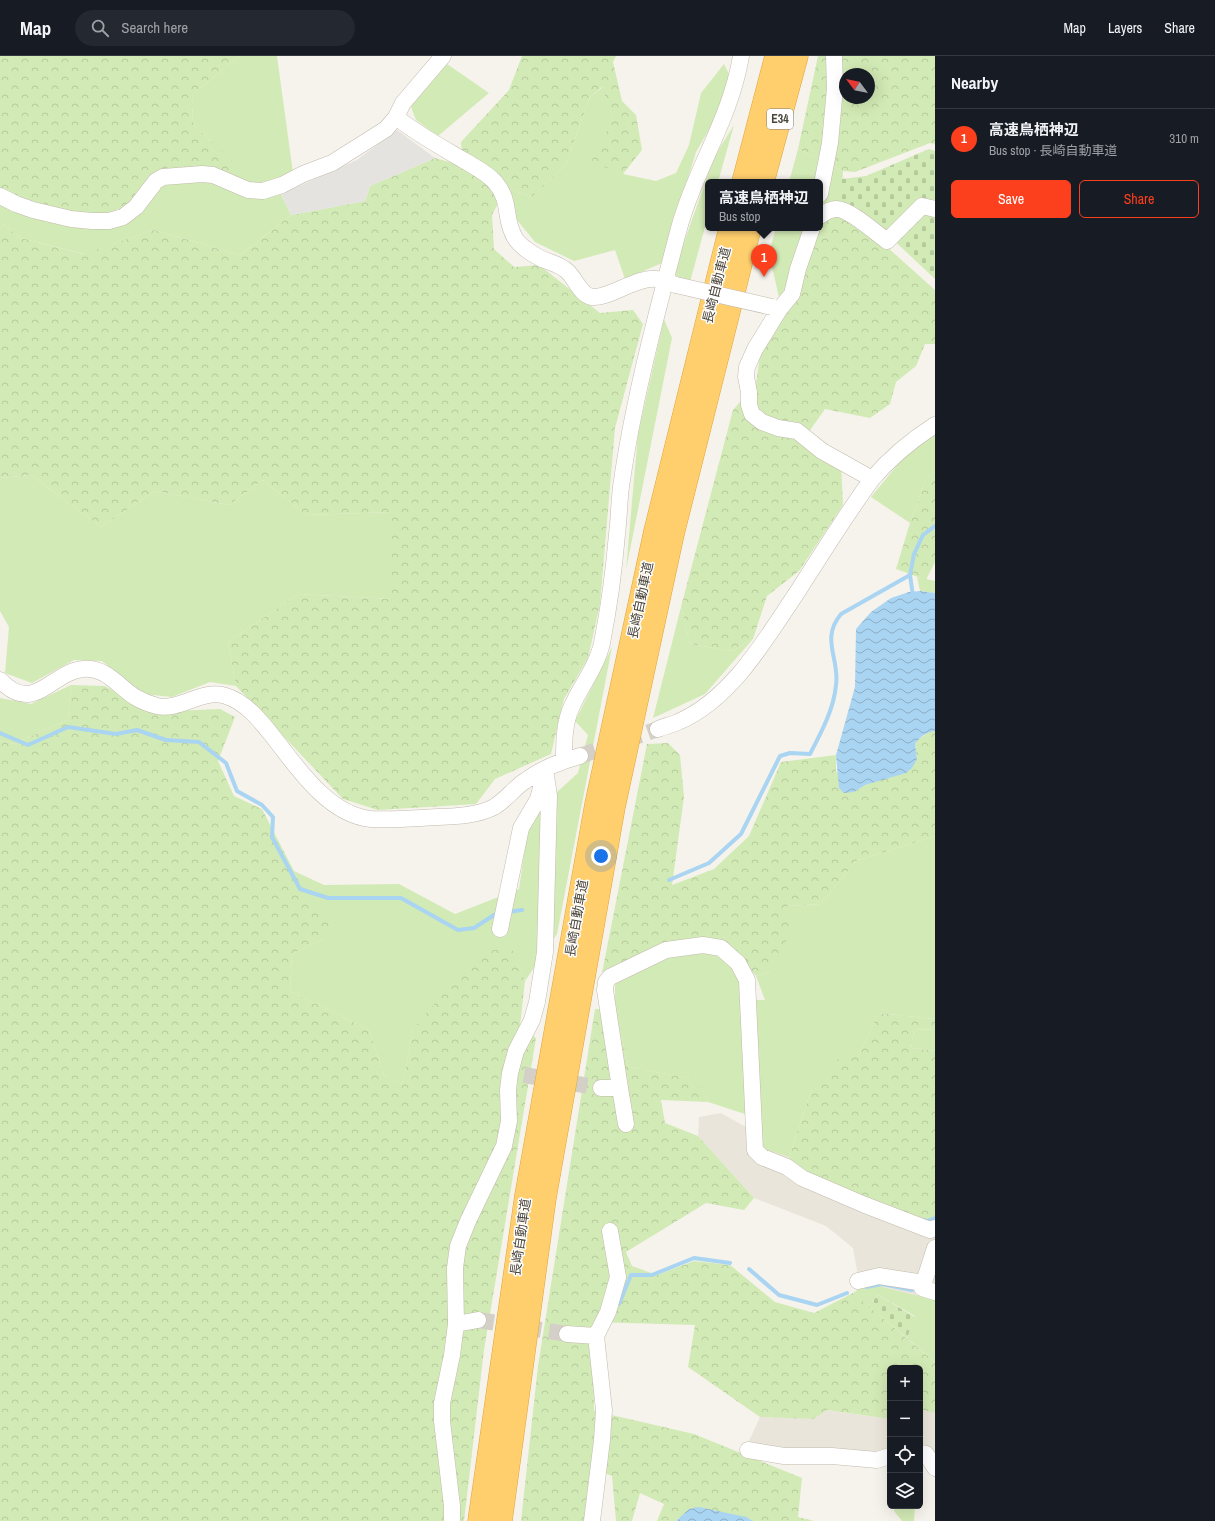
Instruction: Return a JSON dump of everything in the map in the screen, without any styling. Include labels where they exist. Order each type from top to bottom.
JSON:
[{"type":"highway","name":"E34","points":[[744,179],[776,56]]},
{"type":"highway","name":"E34","points":[[764,179],[796,56]]},
{"type":"highway","name":"長崎自動車道","points":[[479,1521],[526,1195],[596,804],[655,531],[729,231]]},
{"type":"highway","name":"長崎自動車道","points":[[501,1521],[545,1198],[614,807],[673,534],[749,231]]},
{"type":"street","points":[[0,196],[33,210],[71,219],[109,221],[123,217],[132,210],[156,181],[163,177],[207,174],[248,190],[263,191],[282,185],[303,174],[332,163],[386,128],[396,117],[404,103],[443,56]]},
{"type":"street","points":[[564,760],[564,733],[571,707],[600,650],[610,603],[621,488],[630,430],[671,283],[679,230],[692,191],[726,114],[741,56]]},
{"type":"street","points":[[823,179],[830,143],[835,88],[834,56]]},
{"type":"street","points":[[396,117],[410,128],[494,181],[504,194],[509,227],[515,239],[528,251],[540,258],[561,266],[569,273],[583,292],[592,297],[601,296],[637,282],[655,278],[775,309]]},
{"type":"street","points":[[823,214],[826,211],[838,209],[848,213],[887,241],[922,206],[935,209]]},
{"type":"street","points":[[811,231],[798,269],[792,294],[775,309],[747,367],[746,377],[749,392],[749,405],[752,414],[762,422],[778,428],[797,431],[822,451],[872,479]]},
{"type":"street","points":[[658,729],[679,722],[697,711],[713,700],[731,682],[758,650],[872,479],[888,460],[935,425]]},
{"type":"street","points":[[0,680],[7,688],[18,693],[30,694],[42,690],[66,675],[83,669],[89,669],[96,670],[109,677],[134,696],[148,703],[159,706],[187,702],[206,695],[216,694],[226,696],[240,704],[258,719],[293,761],[327,798],[341,809],[355,816],[370,819],[386,820],[458,816],[477,813],[494,807],[507,798],[524,781],[545,769],[564,760],[580,756]]},
{"type":"street","points":[[500,929],[521,828],[538,799],[545,769]]},
{"type":"street","points":[[452,1521],[452,1506],[442,1421],[442,1403],[452,1355],[456,1324],[455,1268],[458,1246],[468,1221],[504,1146],[509,1121],[508,1090],[517,1074],[516,1051],[532,1020],[537,1002],[545,952],[549,796],[545,769]]},
{"type":"street","points":[[626,1124],[605,990],[606,982],[610,977],[666,950],[703,945],[721,948],[738,963],[747,980],[755,1150],[762,1157],[787,1167],[802,1178],[930,1230],[935,1228]]},
{"type":"street","points":[[602,1088],[620,1088]]},
{"type":"street","points":[[592,1521],[602,1440],[604,1410],[596,1336],[608,1312],[618,1277],[610,1231]]},
{"type":"street","points":[[858,1281],[879,1276],[929,1288],[935,1248]]},
{"type":"street","points":[[456,1324],[478,1320]]},
{"type":"street","points":[[567,1334],[596,1336]]},
{"type":"street","points":[[748,1450],[784,1456],[832,1456],[876,1460],[887,1457]]},
{"type":"street","points":[[923,1454],[926,1454],[935,1468]]},
{"type":"shaded area","points":[[397,130],[435,158],[370,186],[365,201],[291,215],[281,194],[357,160]]},
{"type":"shaded area","points":[[721,1113],[751,1130],[761,1148],[789,1157],[803,1174],[935,1223],[935,1300],[867,1283],[858,1276],[853,1248],[826,1226],[754,1198],[698,1136],[699,1117]]},
{"type":"shaded area","points":[[826,1410],[887,1419],[887,1461],[743,1454],[760,1417],[812,1419]]},
{"type":"shaded area","points":[[923,1410],[935,1413],[935,1478],[923,1464]]},
{"type":"green space","points":[[0,56],[239,56],[192,95],[193,124],[232,161],[240,181],[184,168],[156,171],[135,199],[114,211],[95,211],[57,207],[18,196],[0,188]]},
{"type":"green space","points":[[239,56],[277,56],[293,173],[275,182],[291,215],[240,255],[154,230],[84,254],[21,238],[0,222],[0,188],[18,196],[95,211],[114,211],[135,199],[156,171],[184,168],[211,141],[193,124],[192,95]]},
{"type":"green space","points":[[522,56],[616,56],[613,62],[622,101],[636,115],[642,150],[623,174],[591,162],[613,119],[602,87],[590,97],[566,164],[532,197],[506,188],[492,215],[494,249],[514,267],[539,265],[600,313],[633,310],[643,324],[615,428],[600,604],[588,658],[564,699],[551,754],[495,779],[476,804],[378,810],[343,799],[236,686],[228,642],[298,594],[392,599],[392,512],[306,515],[263,480],[229,505],[155,491],[101,527],[31,475],[0,478],[0,222],[21,238],[83,254],[154,230],[240,255],[291,215],[365,201],[370,186],[435,158],[463,166],[461,142],[509,90]]},
{"type":"green space","points":[[818,56],[935,56],[935,144],[930,143],[855,172],[843,171],[798,149]]},
{"type":"green space","points":[[447,64],[489,93],[438,136],[416,120],[410,104]]},
{"type":"green space","points":[[724,64],[729,74],[718,114],[696,152],[662,263],[625,279],[615,250],[574,261],[535,242],[517,220],[506,188],[532,197],[566,164],[590,97],[603,87],[613,119],[623,174],[656,181],[676,173],[689,145],[701,93]]},
{"type":"green space","points":[[734,125],[719,179],[706,179],[714,157]]},
{"type":"green space","points":[[798,149],[843,171],[840,213],[823,222],[823,179],[790,179]]},
{"type":"green space","points":[[929,149],[935,151],[935,279],[886,233],[840,203],[842,179],[866,176]]},
{"type":"green space","points":[[705,183],[705,227],[690,282],[673,274]]},
{"type":"green space","points":[[840,213],[887,247],[935,290],[935,344],[925,344],[916,366],[896,382],[890,404],[870,418],[825,409],[801,443],[841,465],[843,505],[799,571],[767,596],[753,639],[732,651],[690,644],[681,607],[733,410],[756,384],[760,355],[817,231],[823,231],[823,222]]},
{"type":"green space","points":[[775,231],[817,231],[782,311],[769,253]]},
{"type":"green space","points":[[664,319],[672,338],[626,570],[638,434]]},
{"type":"green space","points":[[935,435],[935,472],[926,479],[910,523],[871,497],[909,451]]},
{"type":"green space","points":[[935,472],[935,562],[926,580],[896,569],[910,523],[926,479]]},
{"type":"green space","points":[[31,475],[101,527],[155,491],[229,505],[263,480],[306,515],[392,512],[392,599],[298,594],[228,642],[236,686],[210,682],[172,697],[144,694],[102,661],[74,660],[32,683],[5,673],[9,627],[0,611],[0,478]]},
{"type":"green space","points":[[917,577],[935,581],[935,593],[920,591]]},
{"type":"green space","points":[[681,607],[690,644],[732,651],[753,639],[705,694],[653,718]]},
{"type":"green space","points":[[612,647],[557,934],[525,981],[511,948],[413,1029],[403,1084],[384,1075],[369,1030],[290,991],[292,954],[326,938],[294,871],[324,885],[399,884],[455,914],[519,889],[528,827],[556,793],[578,773],[588,735],[575,721]]},
{"type":"green space","points":[[71,685],[68,720],[13,744],[0,740],[0,698],[31,704]]},
{"type":"green space","points":[[71,685],[105,686],[151,712],[220,709],[235,717],[218,761],[234,796],[262,809],[311,904],[332,913],[326,938],[292,954],[290,991],[369,1030],[384,1075],[403,1084],[413,1029],[478,953],[511,947],[525,981],[520,1025],[536,1038],[484,1350],[464,1521],[0,1521],[0,740],[13,744],[68,720]]},
{"type":"green space","points":[[931,731],[935,731],[935,836],[856,861],[821,904],[787,906],[791,932],[770,972],[756,976],[726,941],[672,941],[602,973],[647,744],[668,743],[680,755],[684,797],[672,885],[714,869],[749,836],[781,762],[836,755],[836,771],[853,792],[917,759],[915,744],[920,738]]},
{"type":"green space","points":[[935,836],[935,1019],[878,1013],[858,1058],[811,1091],[789,1157],[761,1148],[755,1000],[765,1000],[756,976],[770,972],[787,906],[821,904],[856,861]]},
{"type":"green space","points":[[712,953],[732,965],[741,984],[748,1115],[708,1102],[698,1080],[629,1067],[615,1010],[615,981],[673,954]]},
{"type":"green space","points":[[595,1009],[615,1010],[629,1067],[699,1080],[708,1102],[661,1100],[665,1123],[698,1136],[754,1198],[744,1210],[706,1203],[626,1252],[632,1266],[657,1275],[694,1261],[730,1265],[775,1302],[814,1313],[853,1293],[935,1362],[935,1413],[923,1410],[923,1365],[887,1365],[887,1419],[827,1410],[813,1419],[760,1417],[688,1367],[695,1325],[593,1322],[594,1411],[694,1434],[802,1478],[798,1517],[814,1521],[753,1521],[746,1517],[678,1518],[676,1521],[657,1521],[664,1504],[640,1493],[632,1521],[616,1521],[612,1476],[592,1468],[584,1521],[521,1521],[538,1366]]},
{"type":"green space","points":[[878,1013],[935,1019],[935,1030],[914,1029],[911,1048],[935,1051],[935,1223],[930,1226],[803,1174],[789,1157],[811,1091],[844,1052],[858,1058]]},
{"type":"green space","points":[[914,1029],[935,1030],[935,1051],[911,1048]]},
{"type":"green space","points":[[867,1283],[935,1300],[935,1362],[907,1338],[915,1316],[878,1295],[868,1306],[853,1293]]},
{"type":"green space","points":[[878,1295],[915,1317],[907,1338],[868,1306]]},
{"type":"green space","points":[[894,1509],[915,1509],[914,1521],[902,1521],[894,1511]]},
{"type":"water","points":[[920,591],[935,593],[935,731],[924,735],[915,744],[917,759],[912,768],[906,773],[865,785],[854,792],[844,793],[839,788],[836,755],[855,687],[856,629],[871,612],[891,598],[909,592]]},
{"type":"water","points":[[699,1507],[746,1517],[753,1521],[676,1521],[689,1509]]},
{"type":"waterway","points":[[669,880],[709,863],[741,834],[780,756],[790,753],[810,754],[826,721],[835,694],[837,676],[831,641],[835,623],[841,614],[910,575],[914,554],[923,535],[935,526]]},
{"type":"waterway","points":[[910,575],[913,596]]},
{"type":"waterway","points":[[0,733],[28,745],[68,727],[116,734],[137,730],[166,740],[199,742],[226,763],[237,791],[262,805],[273,817],[272,837],[300,889],[328,898],[401,898],[458,930],[474,928],[494,915],[499,914]]},
{"type":"waterway","points":[[508,912],[522,910]]},
{"type":"waterway","points":[[924,1220],[927,1221],[935,1218]]},
{"type":"waterway","points":[[619,1304],[631,1275],[652,1275],[694,1258],[730,1263]]},
{"type":"waterway","points":[[749,1269],[779,1295],[817,1305],[847,1293]]},
{"type":"waterway","points":[[866,1287],[882,1284],[912,1290]]},
{"type":"tunnel","points":[[580,756],[658,729]]},
{"type":"tunnel","points":[[524,1075],[601,1088]]},
{"type":"tunnel","points":[[478,1320],[567,1334]]},
{"type":"place","name":"高速鳥栖神辺","points":[[764,277]]}]
